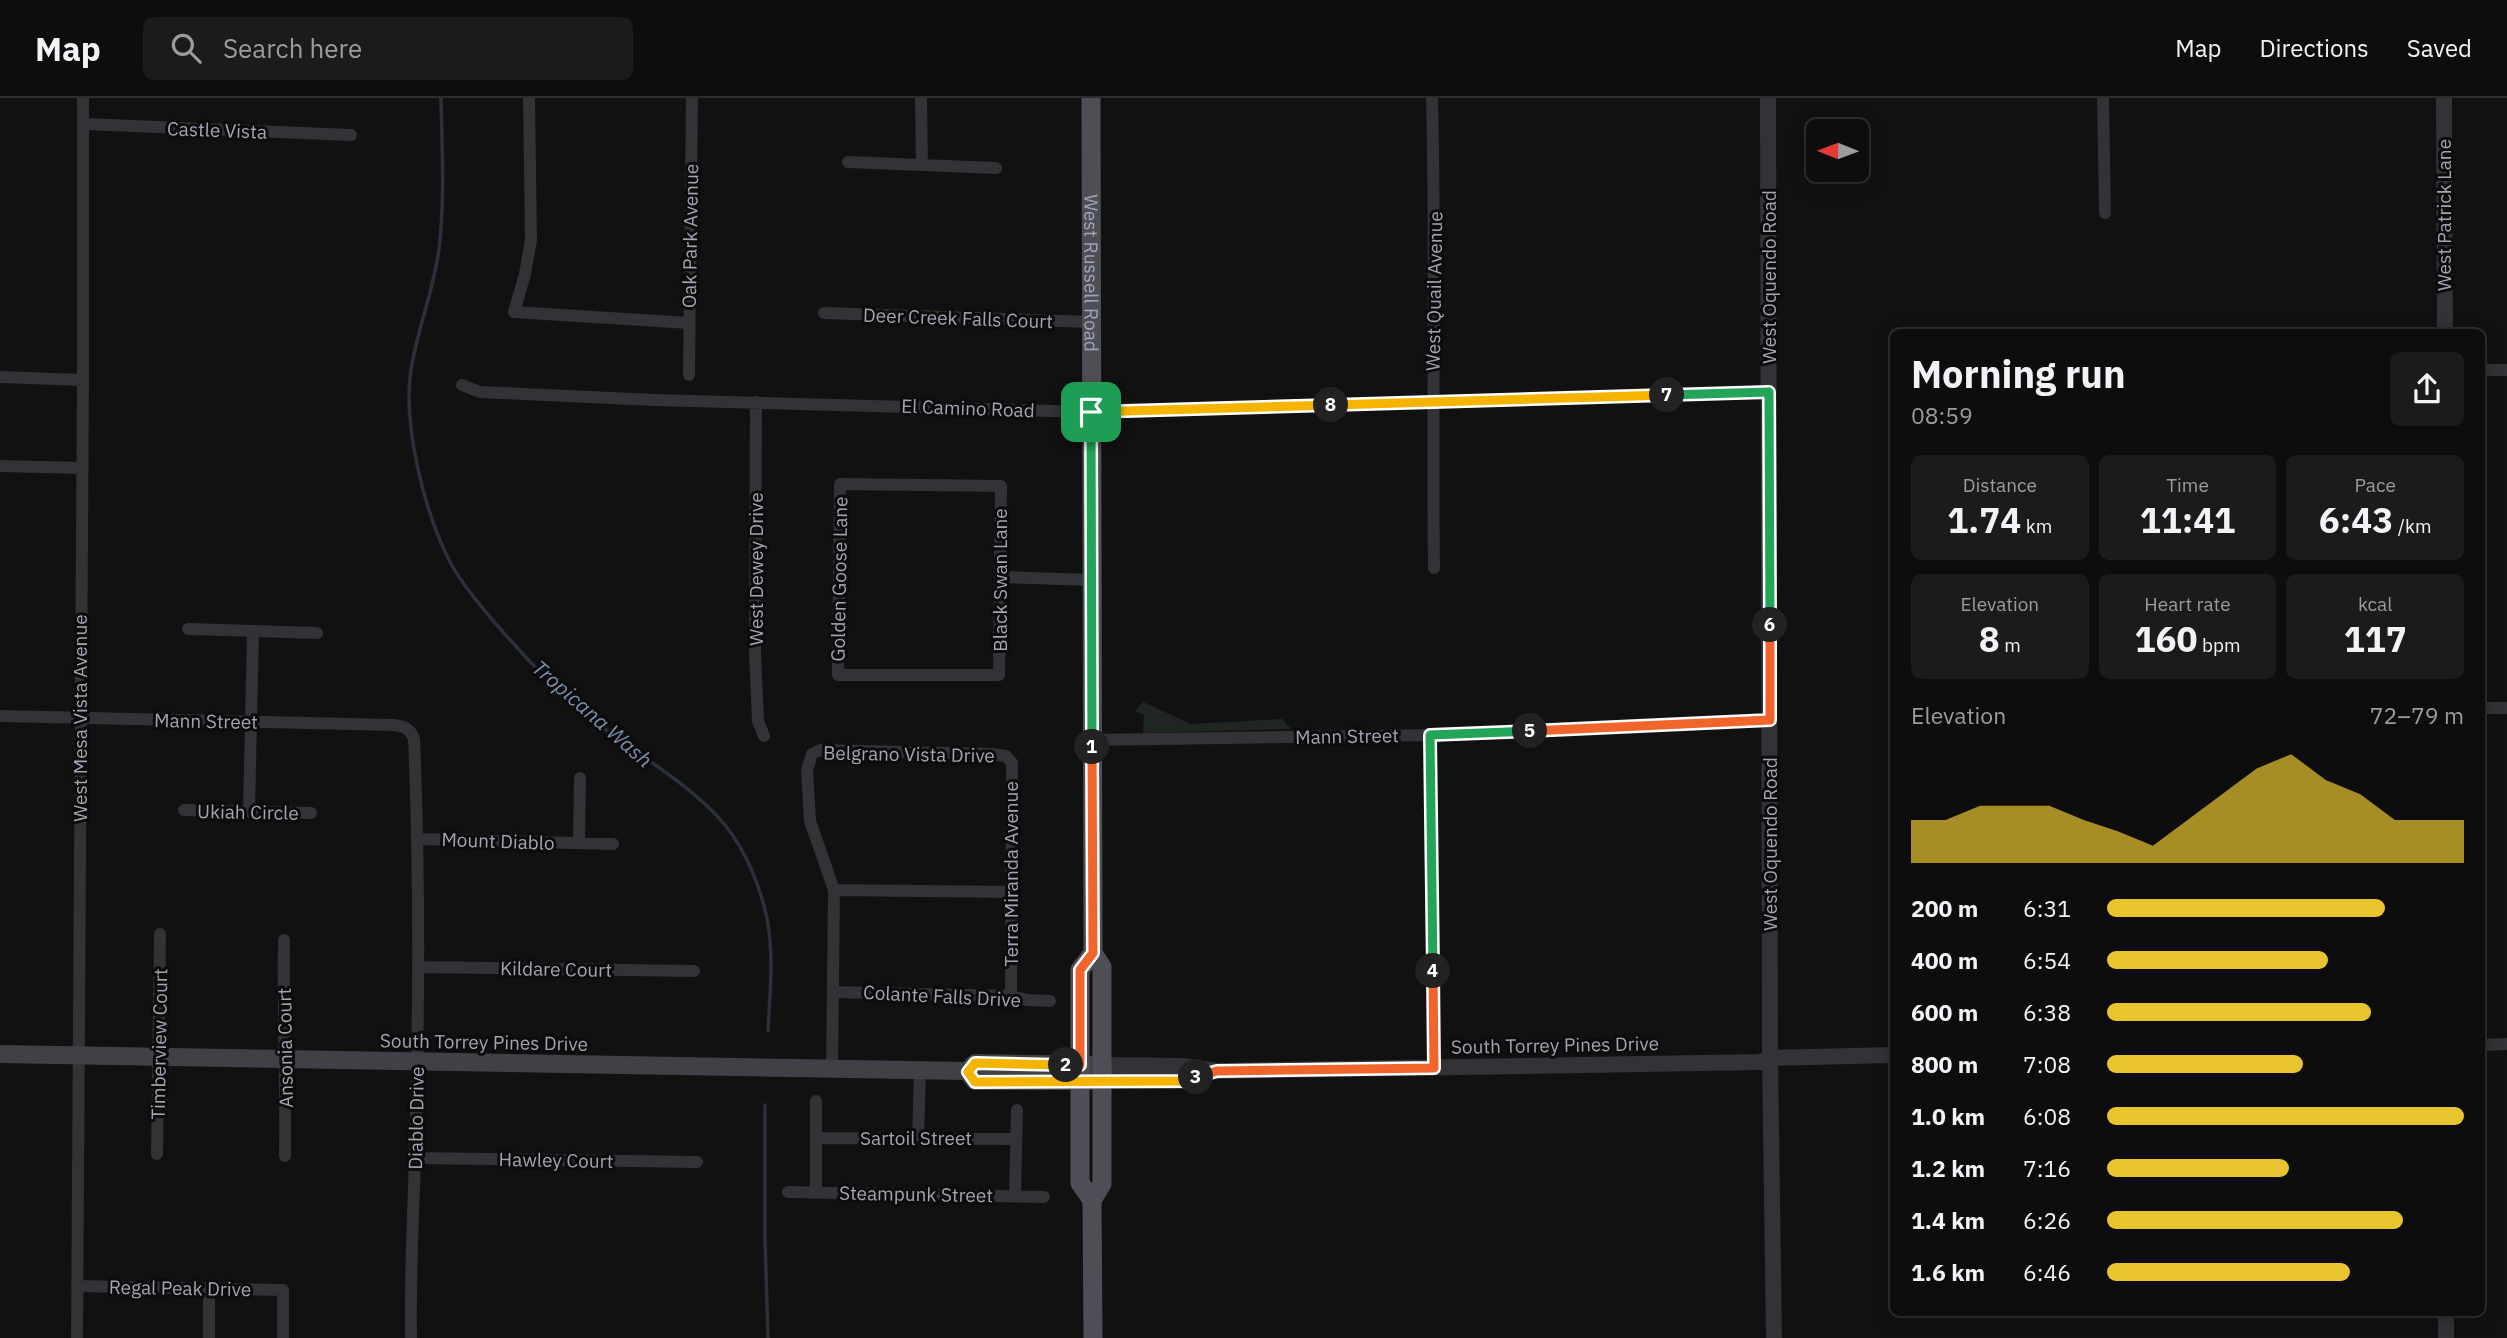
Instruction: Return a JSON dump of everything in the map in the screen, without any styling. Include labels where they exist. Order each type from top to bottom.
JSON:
[{"type":"main road","name":"West Russell Road","points":[[1091,98],[1093,953],[1102,967],[1103,1073],[1102,1184],[1092,1200],[1093,1338]]},
{"type":"main road","name":"West Russell Road","points":[[1092,1200],[1080,1183],[1080,970],[1093,953]]},
{"type":"main road","name":"South Torrey Pines Drive","points":[[0,1055],[968,1072],[975,1063],[1103,1073]]},
{"type":"street","name":"West Mesa Vista Avenue","points":[[77,1338],[83,98]]},
{"type":"street","points":[[529,98],[531,240],[514,312],[689,323]]},
{"type":"street","name":"Oak Park Avenue","points":[[689,375],[692,98]]},
{"type":"street","points":[[921,98],[922,165]]},
{"type":"street","name":"West Quail Avenue","points":[[1432,98],[1436,231],[1432,401],[1434,568]]},
{"type":"street","name":"West Oquendo Road","points":[[1768,98],[1770,1058],[1774,1338]]},
{"type":"street","points":[[2104,98],[2105,213]]},
{"type":"street","name":"West Patrick Lane","points":[[2444,98],[2445,329]]},
{"type":"street","name":"Castle Vista","points":[[84,124],[351,135]]},
{"type":"street","points":[[848,162],[996,168]]},
{"type":"street","name":"Deer Creek Falls Court","points":[[824,313],[1091,322]]},
{"type":"street","points":[[2485,370],[2507,370]]},
{"type":"street","points":[[0,377],[83,380]]},
{"type":"street","name":"El Camino Road","points":[[462,385],[480,392],[1091,412],[1769,392]]},
{"type":"street","name":"West Dewey Drive","points":[[756,402],[755,652],[758,722],[764,736]]},
{"type":"street","points":[[0,466],[82,468]]},
{"type":"street","name":"Golden Goose Lane","points":[[999,675],[838,675],[840,484],[1001,486]]},
{"type":"street","name":"Black Swan Lane","points":[[999,675],[1001,486]]},
{"type":"street","points":[[1000,577],[1092,580]]},
{"type":"street","points":[[188,629],[317,633]]},
{"type":"street","points":[[249,811],[253,632]]},
{"type":"street","points":[[2485,708],[2507,708]]},
{"type":"street","name":"Mann Street","points":[[0,716],[393,725],[403,726],[411,731]]},
{"type":"street","name":"Mann Street","points":[[1092,740],[1430,735],[1770,720]]},
{"type":"street","name":"Diablo Drive","points":[[411,731],[414,739],[418,839],[417,1062],[411,1338]]},
{"type":"street","points":[[1430,735],[1434,1068]]},
{"type":"street","name":"Belgrano Vista Drive","points":[[834,890],[810,821],[807,770],[812,754],[820,750],[1006,756]]},
{"type":"street","name":"Terra Miranda Avenue","points":[[1006,756],[1012,763],[1011,996]]},
{"type":"street","name":"Mount Diablo","points":[[579,844],[580,778]]},
{"type":"street","name":"Ukiah Circle","points":[[184,810],[311,813]]},
{"type":"street","name":"Mount Diablo","points":[[418,839],[613,844]]},
{"type":"street","points":[[832,1070],[834,890],[1011,892]]},
{"type":"street","name":"Timberview Court","points":[[157,1154],[160,934]]},
{"type":"street","name":"Ansonia Court","points":[[284,940],[285,1156]]},
{"type":"street","name":"Kildare Court","points":[[418,967],[694,971]]},
{"type":"street","name":"Colante Falls Drive","points":[[833,992],[1011,996],[1050,1001]]},
{"type":"street","points":[[2485,1045],[2507,1044]]},
{"type":"street","name":"South Torrey Pines Drive","points":[[1103,1073],[1182,1081],[1217,1071],[1760,1062],[1770,1058],[1890,1055]]},
{"type":"street","points":[[918,1139],[920,1071]]},
{"type":"street","points":[[816,1101],[816,1192]]},
{"type":"street","points":[[1015,1196],[1017,1110]]},
{"type":"street","name":"Sartoil Street","points":[[816,1138],[1016,1139]]},
{"type":"street","name":"Hawley Court","points":[[415,1158],[697,1162]]},
{"type":"street","name":"Steampunk Street","points":[[788,1192],[1044,1197]]},
{"type":"street","name":"Regal Peak Drive","points":[[77,1286],[283,1290],[283,1338]]},
{"type":"street","points":[[209,1289],[209,1338]]},
{"type":"street","points":[[2446,1316],[2446,1338]]},
{"type":"shaded area","points":[[1143,702],[1191,724],[1282,719],[1291,729],[1143,733],[1144,715],[1135,711]]},
{"type":"waterway","name":"Tropicana Wash","points":[[441,98],[443,192],[439,249],[415,349],[409,387],[412,438],[417,465],[440,541],[450,562],[477,601],[530,662],[594,721],[696,796],[733,835],[751,869],[767,918],[771,960],[768,1031]]},
{"type":"waterway","name":"Tropicana Wash","points":[[765,1105],[768,1338]]},
{"type":"route","points":[[1769,392],[1770,720],[1430,735],[1434,1068],[1217,1071],[1182,1081],[975,1082],[968,1072],[975,1063],[1080,1065],[1080,970],[1093,953],[1091,412],[1769,392]]}]
